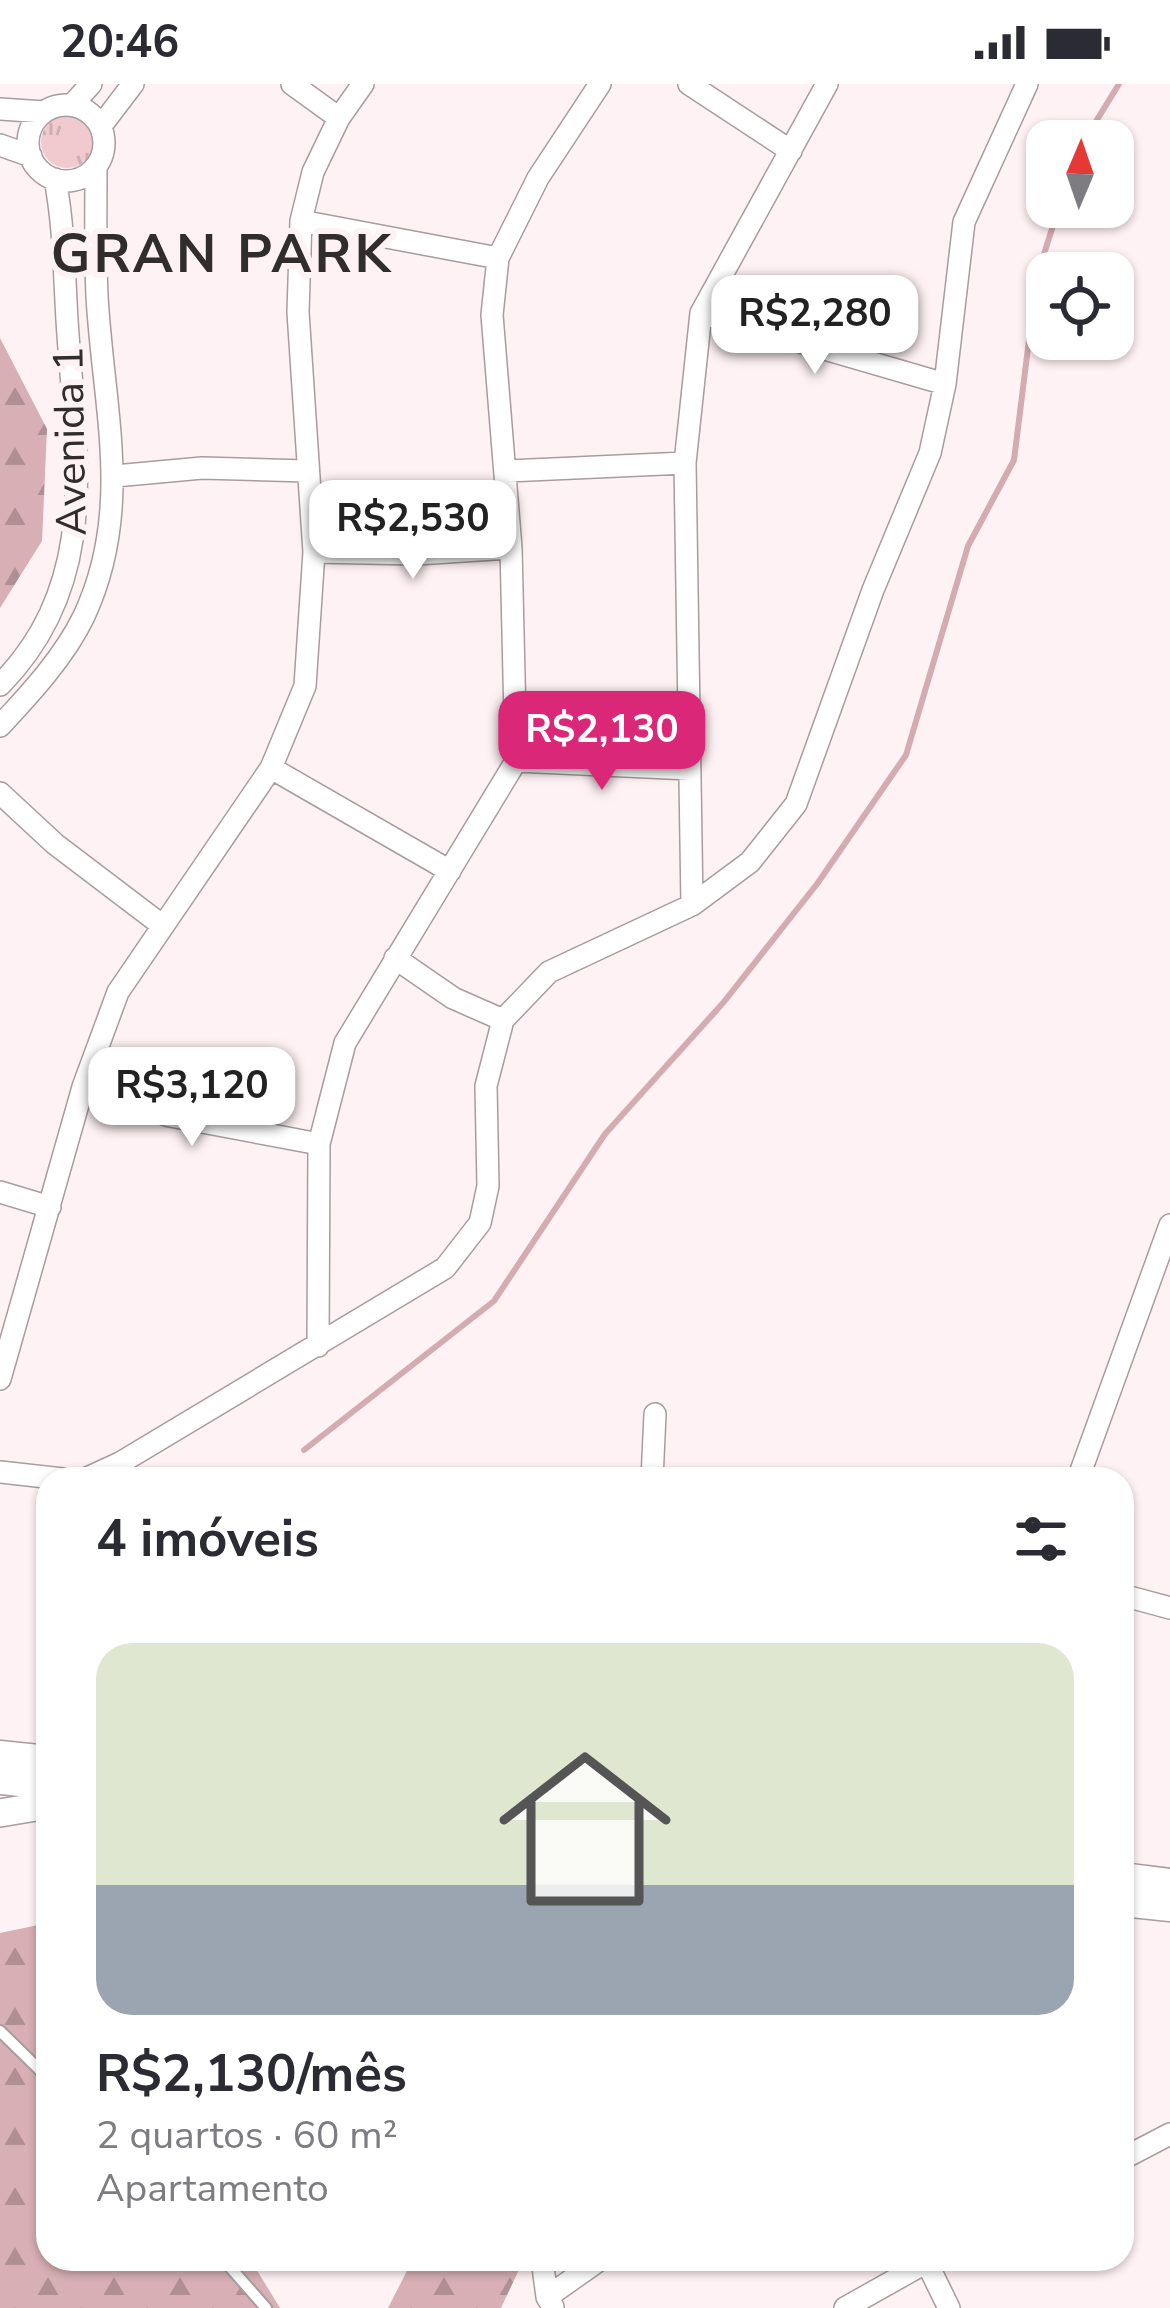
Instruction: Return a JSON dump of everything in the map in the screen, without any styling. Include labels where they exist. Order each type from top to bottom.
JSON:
[{"type":"main road","points":[[0,1756],[36,1760]]},
{"type":"main road","points":[[0,1779],[36,1783]]},
{"type":"main road","points":[[1134,1880],[1170,1884]]},
{"type":"main road","points":[[1134,1902],[1170,1906]]},
{"type":"street","points":[[0,109],[44,112],[73,105],[91,84]]},
{"type":"street","points":[[100,126],[133,84]]},
{"type":"street","points":[[292,84],[340,118]]},
{"type":"street","points":[[0,1379],[82,1087],[118,992],[271,768],[305,686],[314,552],[298,312],[301,221],[313,172],[363,84]]},
{"type":"street","points":[[318,1346],[319,1144],[345,1043],[516,761],[511,548],[492,315],[498,258],[538,178],[600,84]]},
{"type":"street","points":[[689,84],[791,151]]},
{"type":"street","points":[[692,905],[686,463],[701,313],[827,84]]},
{"type":"street","points":[[112,1467],[445,1268],[480,1223],[488,1186],[487,1086],[503,1020],[549,972],[692,905],[750,862],[796,804],[873,590],[930,453],[945,384],[964,222],[1027,84]]},
{"type":"street","points":[[0,145],[31,156],[55,179],[77,179],[96,166],[104,140],[94,116],[73,105]]},
{"type":"street","points":[[31,156],[30,132],[44,112]]},
{"type":"street","name":"Avenida 1","points":[[0,726],[34,689],[84,617],[108,542],[115,476],[98,297],[96,166]]},
{"type":"street","name":"Avenida 1","points":[[0,685],[49,621],[75,544],[78,475],[65,230],[55,179]]},
{"type":"street","points":[[301,221],[498,258]]},
{"type":"street","points":[[701,313],[945,384]]},
{"type":"street","points":[[506,471],[686,463]]},
{"type":"street","points":[[115,476],[202,468],[306,471]]},
{"type":"street","points":[[314,552],[417,554],[511,548]]},
{"type":"street","points":[[516,761],[690,769]]},
{"type":"street","points":[[271,768],[450,871]]},
{"type":"street","points":[[0,793],[55,844],[163,926]]},
{"type":"street","points":[[395,958],[453,998],[503,1020]]},
{"type":"street","points":[[82,1087],[170,1116],[319,1144]]},
{"type":"street","points":[[0,1192],[50,1207]]},
{"type":"street","points":[[1082,1467],[1170,1225]]},
{"type":"street","points":[[653,1467],[655,1414]]},
{"type":"street","points":[[0,1472],[36,1476]]},
{"type":"street","points":[[1134,1598],[1170,1607]]},
{"type":"street","points":[[0,1813],[36,1806]]},
{"type":"street","points":[[1134,2153],[1170,2134]]},
{"type":"street","points":[[544,2271],[550,2302],[587,2271]]},
{"type":"street","points":[[845,2308],[909,2271]]},
{"type":"street","points":[[933,2271],[949,2308]]},
{"type":"lane","points":[[0,2031],[36,2066]]},
{"type":"lane","points":[[234,2271],[266,2308]]},
{"type":"green space","points":[[67,116],[85,124],[93,142],[85,160],[67,168],[49,160],[41,142],[49,124]]},
{"type":"green space","points":[[0,338],[47,429],[42,541],[0,608]]},
{"type":"green space","points":[[36,1926],[36,2271],[257,2271],[280,2308],[0,2308],[0,1933]]},
{"type":"green space","points":[[407,2271],[518,2271],[501,2308],[388,2308]]},
{"type":"waterway","points":[[1097,120],[1119,84]]},
{"type":"waterway","points":[[304,1450],[494,1301],[605,1134],[723,1003],[817,884],[906,755],[968,546],[1014,460],[1037,276],[1052,228]]},
{"type":"district","name":"GRAN PARK","points":[[222,253]]}]
